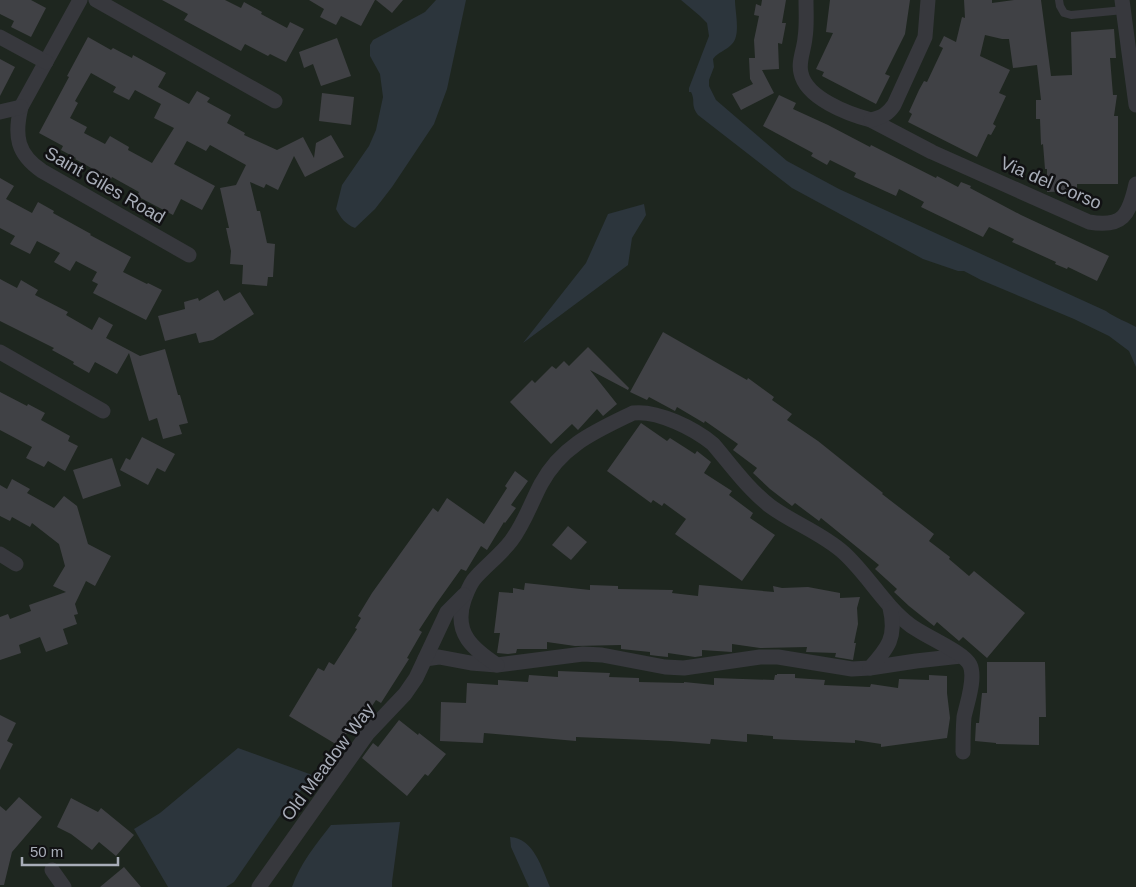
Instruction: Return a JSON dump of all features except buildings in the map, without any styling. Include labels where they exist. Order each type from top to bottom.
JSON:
[{"type":"street","name":"Saint Giles Road","points":[[80,0],[21,108],[16,126],[23,152],[34,166],[189,255]]},
{"type":"street","points":[[96,0],[275,101]]},
{"type":"street","name":"Via del Corso","points":[[806,0],[806,36],[800,64],[801,73],[807,88],[813,94],[860,117],[871,120],[932,152],[1089,222],[1104,225],[1114,223],[1122,218],[1128,210],[1136,184]]},
{"type":"street","points":[[871,120],[881,118],[894,105],[925,37],[928,0]]},
{"type":"street","points":[[1123,5],[1136,106]]},
{"type":"street","points":[[0,37],[46,62]]},
{"type":"street","points":[[0,112],[21,108]]},
{"type":"street","points":[[0,352],[103,411]]},
{"type":"street","name":"Old Meadow Way","points":[[497,665],[472,645],[463,629],[461,620],[462,607],[474,578],[511,541],[521,526],[542,482],[565,453],[583,438],[633,412],[652,413],[688,428],[706,438],[763,500],[779,512],[828,540],[842,551],[890,608],[911,626],[962,656]]},
{"type":"street","points":[[0,554],[16,564]]},
{"type":"street","name":"Old Meadow Way","points":[[259,887],[368,734],[405,694],[416,678],[447,612],[467,592]]},
{"type":"street","points":[[870,668],[890,642],[893,620],[890,608]]},
{"type":"street","points":[[425,658],[439,657],[470,663],[497,665],[584,654],[665,667],[684,668],[778,657],[842,668],[870,668],[916,660],[962,656],[969,663],[972,670],[964,718],[963,752]]},
{"type":"street","points":[[52,870],[64,887]]},
{"type":"lane","points":[[1059,0],[1064,13],[1071,15],[1123,5]]},
{"type":"shaded area","points":[[0,0],[1136,0],[1136,887],[0,887]]},
{"type":"shaded area","points":[[436,0],[466,0],[447,89],[434,124],[392,187],[375,209],[355,228],[344,220],[336,209],[342,185],[369,146],[376,130],[383,97],[380,74],[370,56],[370,45],[373,40],[425,12]]},
{"type":"shaded area","points":[[681,0],[735,0],[737,23],[735,40],[713,59],[714,67],[709,80],[709,86],[716,100],[787,161],[839,189],[1106,311],[1136,327],[1136,367],[1129,351],[1109,336],[964,271],[958,271],[923,259],[792,188],[698,115],[694,108],[689,88],[709,36],[707,23]]},
{"type":"shaded area","points":[[644,204],[646,215],[632,238],[628,265],[523,343],[586,263],[608,214]]},
{"type":"shaded area","points":[[238,748],[315,776],[288,804],[234,882],[226,887],[168,887],[134,829],[160,813]]},
{"type":"shaded area","points":[[400,822],[392,887],[292,887],[304,862],[331,825]]},
{"type":"shaded area","points":[[510,837],[525,843],[531,849],[550,887],[529,887],[511,847]]}]
